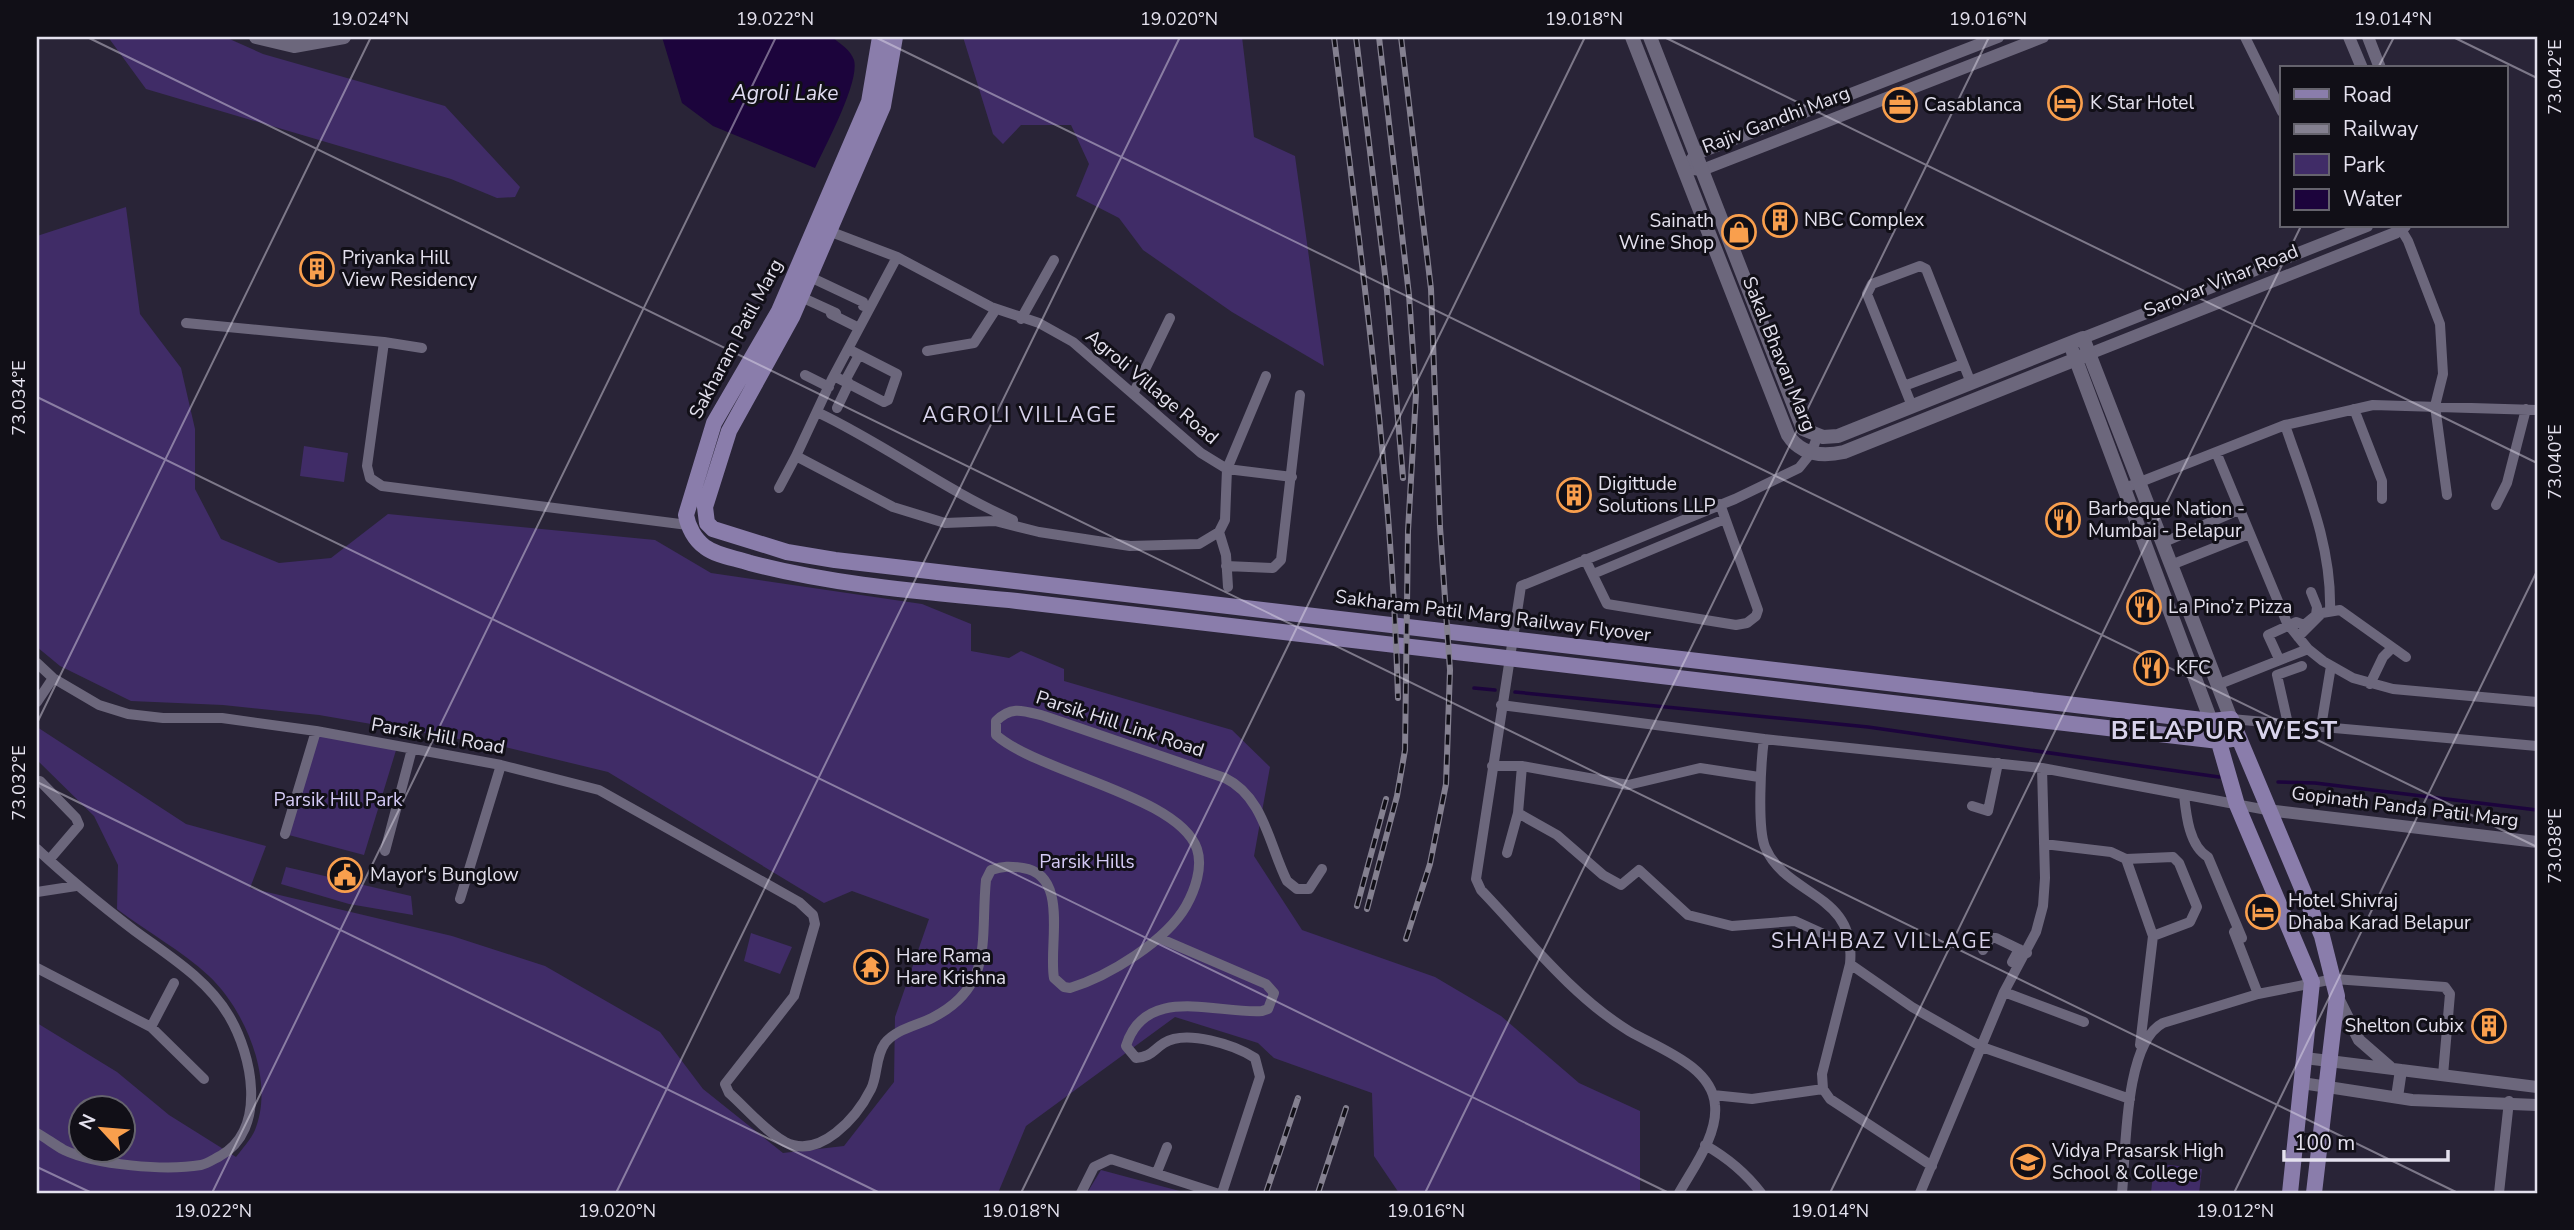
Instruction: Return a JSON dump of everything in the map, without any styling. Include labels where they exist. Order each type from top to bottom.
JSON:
[{"type":"main road","points":[[256,37],[295,46],[344,37]]},
{"type":"main road","name":"Sakharam Patil Marg","points":[[835,559],[788,552],[720,533],[707,523],[705,515],[729,431],[810,277],[823,228],[869,102],[880,37]]},
{"type":"main road","name":"Sakharam Patil Marg","points":[[688,525],[687,506],[713,423],[767,334],[883,106],[895,37]]},
{"type":"main road","name":"Sakal Bhavan Marg","points":[[1632,37],[1793,444],[1811,453],[1844,452],[2082,357]]},
{"type":"main road","name":"Sakal Bhavan Marg","points":[[1650,37],[1803,429],[1818,435],[1838,436],[2076,341]]},
{"type":"main road","points":[[2076,341],[2132,486],[2219,741],[2237,805],[2312,982],[2290,1193]]},
{"type":"main road","points":[[2132,486],[2162,543],[2267,810],[2322,936],[2334,979],[2337,996],[2314,1193]]},
{"type":"main road","name":"Sakharam Patil Marg Railway Flyover","points":[[688,525],[699,542],[714,553],[783,572],[861,586],[1017,601],[2219,741]]},
{"type":"main road","name":"Sakharam Patil Marg Railway Flyover","points":[[835,559],[2211,720]]},
{"type":"main road","points":[[2211,720],[2231,719]]},
{"type":"main road","points":[[2219,741],[2238,738]]},
{"type":"street","name":"Rajiv Gandhi Marg","points":[[1684,168],[1696,155],[1998,37]]},
{"type":"street","name":"Rajiv Gandhi Marg","points":[[1684,168],[1702,170],[2043,37]]},
{"type":"street","points":[[2245,37],[2280,107]]},
{"type":"street","points":[[2349,37],[2360,66]]},
{"type":"street","points":[[2368,37],[2379,66]]},
{"type":"street","points":[[1863,90],[1868,105]]},
{"type":"street","name":"Agroli Village Road","points":[[823,228],[897,257],[996,309],[1039,323],[1073,342],[1201,453],[1227,469],[1225,520],[1219,532],[1228,587]]},
{"type":"street","name":"Sarovar Vihar Road","points":[[2076,341],[2362,228]]},
{"type":"street","name":"Sarovar Vihar Road","points":[[2082,357],[2400,228]]},
{"type":"street","points":[[2402,228],[2440,324],[2443,374],[2435,405],[2446,495]]},
{"type":"street","points":[[779,488],[897,257]]},
{"type":"street","points":[[1021,319],[1054,260]]},
{"type":"street","points":[[1912,406],[1867,294],[1868,287],[1884,280],[1920,266],[1926,269],[1970,383]]},
{"type":"street","points":[[810,277],[863,302],[863,306]]},
{"type":"street","points":[[801,297],[859,328]]},
{"type":"street","points":[[927,351],[974,343],[996,309]]},
{"type":"street","points":[[1133,392],[1170,318]]},
{"type":"street","points":[[186,323],[422,348]]},
{"type":"street","points":[[384,342],[367,466],[370,478],[382,486],[688,525]]},
{"type":"street","points":[[834,376],[884,402],[898,378],[897,374],[848,349]]},
{"type":"street","points":[[836,408],[859,355]]},
{"type":"street","points":[[1904,386],[1963,364]]},
{"type":"street","points":[[805,375],[830,387]]},
{"type":"street","points":[[1266,376],[1227,469],[1292,477]]},
{"type":"street","points":[[1226,566],[1278,566],[1292,477],[1300,395]]},
{"type":"street","points":[[2132,486],[2284,425],[2373,405],[2532,410],[2507,483],[2496,505]]},
{"type":"street","points":[[2354,409],[2382,481],[2382,499]]},
{"type":"street","points":[[819,413],[884,446],[971,501],[1039,532]]},
{"type":"street","points":[[2284,425],[2323,534],[2324,557],[2331,577],[2330,611]]},
{"type":"street","points":[[1679,1193],[1705,1145],[1713,1122],[1713,1095],[1700,1073],[1626,1029],[1578,990],[1481,890],[1476,878],[1521,586],[1720,504],[1799,468],[1811,453],[1818,435]]},
{"type":"street","points":[[2216,452],[2290,627],[2327,670],[2370,684],[2537,702]]},
{"type":"street","points":[[796,456],[906,511],[945,523],[995,521],[1039,532],[1130,546],[1174,547],[1199,544],[1219,532]]},
{"type":"street","points":[[1585,559],[1605,602],[1611,605],[1736,625],[1747,623],[1756,617],[1758,610],[1720,504]]},
{"type":"street","points":[[2162,543],[2239,510]]},
{"type":"street","points":[[1593,574],[1725,519]]},
{"type":"street","points":[[2170,563],[2248,532]]},
{"type":"street","points":[[2288,724],[2277,675],[2300,666],[2284,657],[2268,635],[2296,622],[2304,625],[2317,614],[2311,592]]},
{"type":"street","points":[[2298,637],[2322,613],[2346,613],[2390,649],[2406,657]]},
{"type":"street","points":[[2217,685],[2308,649]]},
{"type":"street","points":[[2370,684],[2376,667],[2390,649]]},
{"type":"street","name":"Parsik Hill Road","points":[[37,663],[53,678],[99,705],[128,714],[163,718],[222,719],[316,731],[502,765],[599,790],[799,902],[813,915]]},
{"type":"street","points":[[2321,727],[2327,670]]},
{"type":"street","points":[[37,702],[53,678]]},
{"type":"street","points":[[1501,705],[1764,739],[2042,768],[2267,810]]},
{"type":"street","name":"Parsik Hill Link Road","points":[[813,915],[813,935],[794,996],[725,1084],[729,1093],[783,1141],[796,1146],[826,1141],[838,1133],[871,1089],[885,1044],[897,1033],[954,1004],[972,984],[980,969],[986,880],[991,870],[1003,865],[1031,869],[1046,883],[1053,903],[1053,972],[1057,983],[1064,987],[1077,986],[1132,958],[1159,938],[1184,910],[1192,895],[1199,863],[1197,848],[1170,819],[1132,798],[1052,766],[1006,744],[996,735],[996,721],[1005,712],[1016,709],[1044,716],[1240,785],[1251,797],[1287,881],[1297,889],[1309,889],[1316,883],[1322,869]]},
{"type":"street","points":[[2231,719],[2537,746]]},
{"type":"street","points":[[285,834],[316,731]]},
{"type":"street","points":[[1764,739],[1759,778],[1765,847],[1785,872],[1833,909],[1848,929],[1850,964],[1843,981],[1822,1074],[1823,1088],[1830,1099],[1932,1166]]},
{"type":"street","points":[[385,851],[412,749]]},
{"type":"street","points":[[1972,806],[1988,811],[1998,764]]},
{"type":"street","points":[[460,899],[502,765]]},
{"type":"street","points":[[1492,766],[1522,766],[1628,785],[1700,768],[1759,778]]},
{"type":"street","points":[[1507,853],[1518,813],[1522,766]]},
{"type":"street","points":[[1920,1193],[2043,906],[2042,768]]},
{"type":"street","points":[[40,782],[79,825],[49,860]]},
{"type":"street","points":[[2184,795],[2191,830],[2203,855],[2208,857],[2242,938]]},
{"type":"street","name":"Gopinath Panda Patil Marg","points":[[2267,810],[2537,842]]},
{"type":"street","points":[[1518,813],[1557,835],[1603,875],[1620,885],[1639,870],[1688,915],[1732,926],[1794,921],[1850,946]]},
{"type":"street","points":[[2044,844],[2110,852],[2126,859],[2173,858],[2179,863],[2197,907],[2190,922],[2153,936]]},
{"type":"street","points":[[37,849],[76,886],[202,981],[229,1017],[247,1062],[252,1092],[247,1125],[229,1151],[203,1165],[158,1166],[89,1158],[64,1150],[37,1133]]},
{"type":"street","points":[[2122,1193],[2130,1099],[2139,1052],[2153,936],[2126,859]]},
{"type":"street","points":[[2212,876],[2258,993]]},
{"type":"street","points":[[37,892],[76,886]]},
{"type":"street","points":[[1159,938],[1266,984],[1274,993],[1274,999],[1268,1009],[1262,1011],[1192,1005],[1168,1006],[1145,1019],[1134,1029],[1126,1046],[1129,1053],[1136,1058],[1144,1057],[1166,1042],[1191,1037],[1246,1052],[1255,1058],[1259,1066],[1257,1084],[1222,1193]]},
{"type":"street","points":[[1983,950],[1991,938],[2023,951]]},
{"type":"street","points":[[2012,962],[2023,951]]},
{"type":"street","points":[[1850,964],[1912,1007],[1982,1047],[2130,1099]]},
{"type":"street","points":[[37,968],[151,1027],[204,1079]]},
{"type":"street","points":[[2139,1052],[2150,1033],[2163,1023],[2258,993],[2334,979],[2445,987],[2450,994],[2443,1075]]},
{"type":"street","points":[[151,1027],[174,983]]},
{"type":"street","points":[[2004,992],[2084,1022]]},
{"type":"street","points":[[2337,996],[2359,1040],[2397,1069]]},
{"type":"street","points":[[2305,1058],[2537,1087]]},
{"type":"street","points":[[2397,1069],[2397,1097]]},
{"type":"street","points":[[2302,1083],[2397,1097],[2509,1101],[2537,1105]]},
{"type":"street","points":[[1713,1095],[1752,1099],[1823,1088]]},
{"type":"street","points":[[2499,1193],[2509,1101]]},
{"type":"street","points":[[1705,1145],[1729,1159],[1749,1176],[1761,1193]]},
{"type":"street","points":[[1157,1172],[1167,1147]]},
{"type":"street","points":[[1081,1193],[1086,1178],[1101,1161],[1111,1159],[1216,1193]]},
{"type":"green space","points":[[108,37],[225,37],[263,54],[445,106],[520,187],[515,197],[497,198],[451,179],[146,89]]},
{"type":"green space","points":[[963,37],[1242,37],[1254,137],[1295,156],[1324,366],[1232,312],[1143,250],[1119,218],[1076,196],[1089,164],[1071,125],[1021,125],[1003,144],[993,134]]},
{"type":"green space","name":"Parsik Hills","points":[[126,207],[140,314],[181,368],[195,429],[195,489],[221,539],[279,563],[331,558],[388,514],[655,540],[711,573],[922,604],[971,624],[971,651],[1009,658],[1021,651],[1064,669],[1064,681],[1232,730],[1270,767],[1254,856],[1302,930],[1435,977],[1501,1016],[1579,1083],[1640,1111],[1640,1193],[1399,1193],[1374,1156],[1372,1093],[1274,1058],[1258,1043],[1175,1017],[1026,1126],[998,1193],[37,1193],[37,1023],[117,1072],[169,1115],[236,1157],[255,1130],[260,1111],[261,1090],[259,1069],[245,1027],[222,991],[187,958],[117,909],[118,865],[94,816],[37,760],[37,727],[186,824],[266,846],[250,888],[452,936],[545,966],[660,1032],[703,1089],[783,1153],[844,1146],[894,1082],[895,1017],[929,919],[852,891],[824,903],[608,772],[505,747],[319,715],[223,705],[131,701],[60,666],[37,647],[37,236]]},
{"type":"green space","points":[[304,446],[348,453],[344,482],[300,476]]},
{"type":"green space","name":"Parsik Hill Park","points":[[316,731],[397,747],[364,855],[285,834]]},
{"type":"green space","points":[[286,867],[411,896],[413,915],[349,904],[281,884]]},
{"type":"green space","points":[[751,933],[792,947],[780,974],[744,961]]},
{"type":"green space","points":[[2154,1163],[2202,1169],[2199,1193],[2151,1193]]},
{"type":"green space","points":[[1101,1170],[1187,1193],[1087,1193]]},
{"type":"water","name":"Agroli Lake","points":[[662,37],[832,37],[844,47],[854,60],[852,83],[815,168],[713,126],[682,103]]},
{"type":"waterway","points":[[1474,688],[1495,690]]},
{"type":"waterway","points":[[1515,692],[1868,727],[2219,777]]},
{"type":"waterway","points":[[2278,782],[2315,783],[2537,810]]},
{"type":"railway","points":[[1334,37],[1365,285],[1382,450],[1395,615],[1398,698]]},
{"type":"railway","points":[[1356,37],[1387,291],[1403,478]]},
{"type":"railway","points":[[1367,909],[1397,796],[1405,750],[1408,531],[1416,394],[1409,295],[1379,37]]},
{"type":"railway","points":[[1401,37],[1431,289],[1440,527],[1450,670],[1446,784],[1430,864],[1406,939]]},
{"type":"railway","points":[[1357,906],[1386,799]]},
{"type":"railway","points":[[1266,1193],[1298,1098]]},
{"type":"railway","points":[[1318,1193],[1346,1108]]},
{"type":"place","name":"K Star Hotel","points":[[2065,103]]},
{"type":"place","name":"Casablanca","points":[[1900,105]]},
{"type":"place","name":"NBC Complex","points":[[1780,220]]},
{"type":"place","name":"Sainath Wine Shop","points":[[1739,232]]},
{"type":"place","name":"Priyanka Hill View Residency","points":[[317,269]]},
{"type":"place","name":"Digittude Solutions LLP","points":[[1574,495]]},
{"type":"place","name":"Barbeque Nation - Mumbai - Belapur","points":[[2063,520]]},
{"type":"place","name":"La Pino’z Pizza","points":[[2144,607]]},
{"type":"place","name":"KFC","points":[[2151,668]]},
{"type":"place","name":"Mayor's Bunglow","points":[[345,875]]},
{"type":"place","name":"Hotel Shivraj Dhaba Karad Belapur","points":[[2263,912]]},
{"type":"place","name":"Hare Rama Hare Krishna","points":[[871,967]]},
{"type":"place","name":"Shelton Cubix","points":[[2489,1026]]},
{"type":"place","name":"Vidya Prasarsk High School & College","points":[[2028,1162]]},
{"type":"district","name":"AGROLI VILLAGE","points":[[1020,415]]},
{"type":"district","name":"BELAPUR WEST","points":[[2225,730]]},
{"type":"district","name":"SHAHBAZ VILLAGE","points":[[1882,941]]}]
